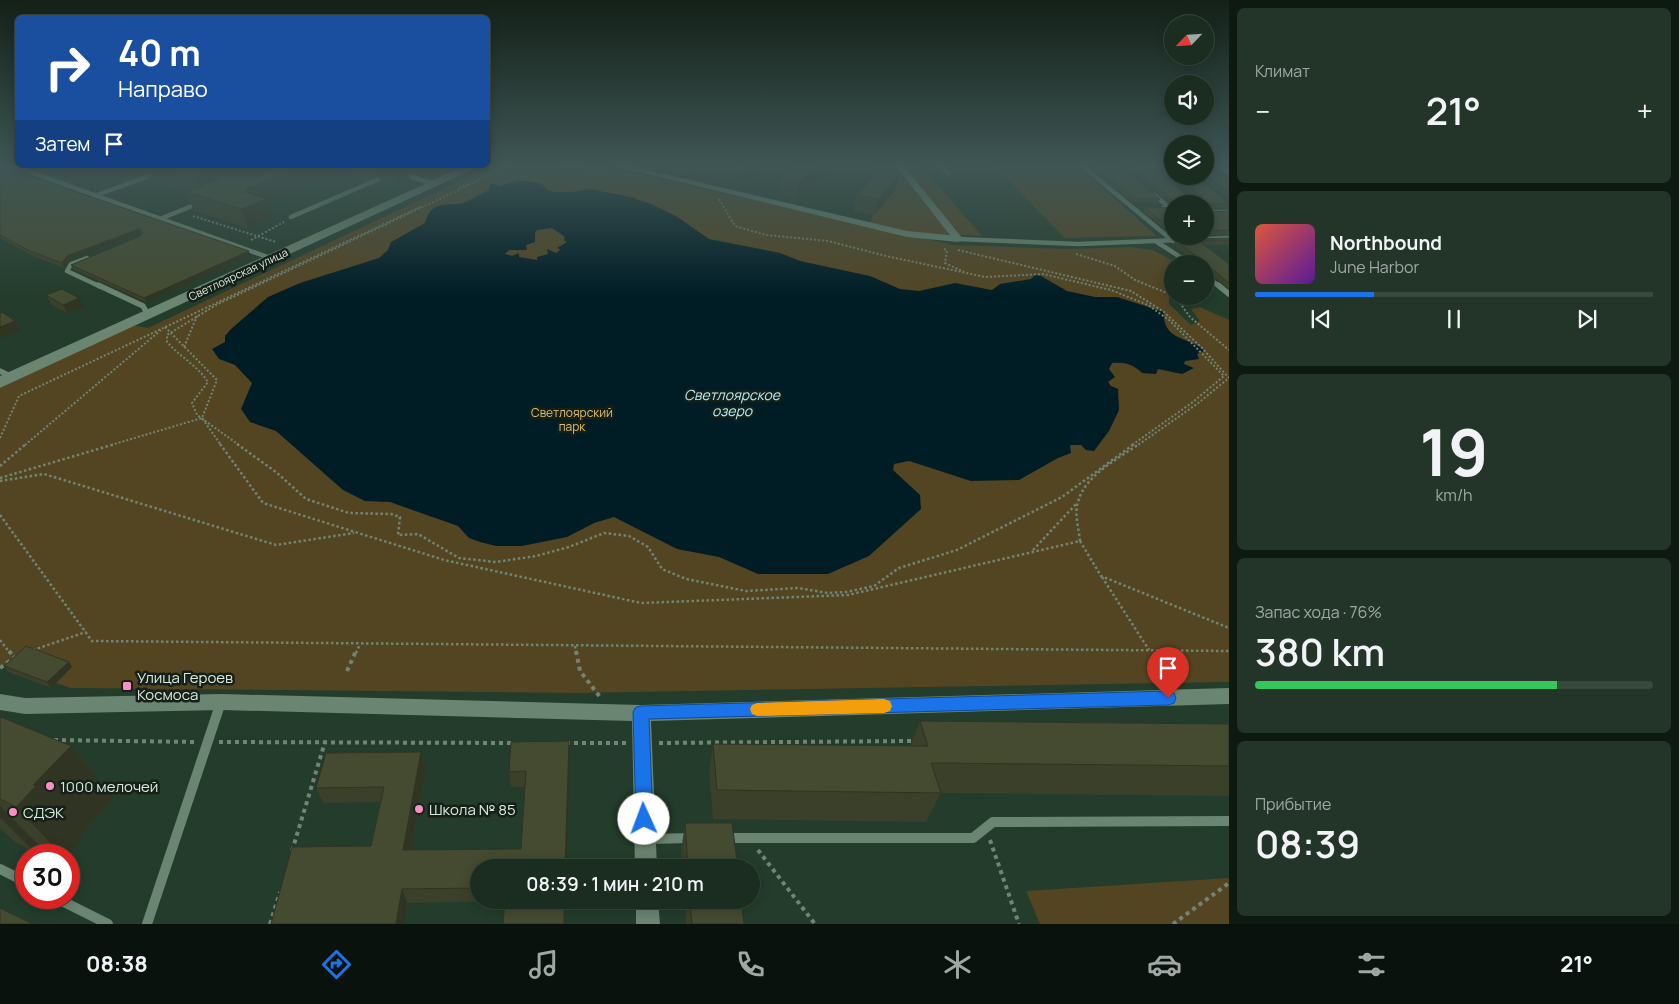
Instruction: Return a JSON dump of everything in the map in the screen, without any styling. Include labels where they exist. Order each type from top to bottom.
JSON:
[{"type":"main road","name":"Светлоярская улица","points":[[4,377],[148,315],[383,208]]},
{"type":"street","points":[[130,208],[272,258]]},
{"type":"street","points":[[789,208],[907,234],[958,239]]},
{"type":"street","points":[[933,208],[958,239]]},
{"type":"street","points":[[0,702],[26,706],[222,702],[640,712],[1229,696]]},
{"type":"street","points":[[640,712],[646,859]]},
{"type":"street","points":[[647,909],[648,924]]},
{"type":"lane","points":[[160,218],[184,208]]},
{"type":"lane","points":[[291,217],[312,208]]},
{"type":"lane","points":[[1133,208],[1164,234]]},
{"type":"lane","points":[[1214,212],[1229,212]]},
{"type":"lane","points":[[1214,239],[1229,238]]},
{"type":"lane","points":[[958,239],[1079,244],[1164,242]]},
{"type":"lane","points":[[1156,242],[1177,255]]},
{"type":"lane","points":[[91,256],[71,264],[66,271],[142,306],[148,315]]},
{"type":"lane","points":[[1214,282],[1229,294]]},
{"type":"lane","points":[[147,924],[222,702]]},
{"type":"lane","points":[[645,839],[973,838],[993,822],[1229,821]]},
{"type":"lane","points":[[0,869],[15,876]]},
{"type":"lane","points":[[78,909],[108,924]]},
{"type":"path","points":[[0,438],[19,396],[416,208]]},
{"type":"path","points":[[420,208],[216,305],[167,335],[167,342],[174,352],[191,361],[203,373],[208,382],[192,403],[196,415],[276,472],[306,499],[350,513],[391,514],[400,517],[398,535],[418,534],[459,558],[496,562],[536,556],[570,547],[604,533],[629,536],[642,543],[648,547],[662,569],[686,579],[746,592],[798,588],[828,593],[846,592],[874,586],[899,568],[956,550],[1062,497],[1193,402],[1224,376],[1169,320],[1148,305],[1111,290],[1043,274],[985,277],[886,256],[828,241],[766,235],[735,226],[726,208]]},
{"type":"path","points":[[177,211],[257,238],[284,245]]},
{"type":"path","points":[[239,246],[276,228]]},
{"type":"path","points":[[944,247],[1131,291],[1164,312],[1202,348],[1229,378],[1197,404],[1104,469],[1086,485],[1077,503],[1032,551]]},
{"type":"path","points":[[1070,253],[1115,266],[1136,280],[1164,292]]},
{"type":"path","points":[[1182,305],[1190,317],[1229,350]]},
{"type":"path","points":[[184,347],[199,311]]},
{"type":"path","points":[[165,327],[217,380],[202,418]]},
{"type":"path","points":[[0,466],[165,327]]},
{"type":"path","points":[[0,480],[202,418]]},
{"type":"path","points":[[202,418],[263,503],[444,560],[640,603],[848,596],[1080,541]]},
{"type":"path","points":[[0,480],[44,474],[276,546],[356,532]]},
{"type":"path","points":[[1077,503],[1080,541],[1149,650]]},
{"type":"path","points":[[0,515],[92,641],[1229,651]]},
{"type":"path","points":[[1101,576],[1229,628]]},
{"type":"path","points":[[32,650],[86,632]]},
{"type":"path","points":[[0,640],[13,656]]},
{"type":"path","points":[[347,670],[360,644]]},
{"type":"path","points":[[575,646],[580,671],[613,712]]},
{"type":"path","points":[[0,668],[13,656],[22,653]]},
{"type":"path","points":[[49,740],[523,742]]},
{"type":"path","points":[[562,743],[920,741]]},
{"type":"path","points":[[290,857],[325,742]]},
{"type":"path","points":[[986,828],[1019,924]]},
{"type":"path","points":[[749,838],[815,924]]},
{"type":"path","points":[[1173,924],[1229,883]]},
{"type":"path","points":[[270,924],[282,886]]},
{"type":"green space","name":"Светлоярский парк","points":[[402,208],[790,208],[953,245],[1067,249],[1130,247],[1153,250],[1164,256],[1164,305],[1170,305],[1191,325],[1200,321],[1191,309],[1200,307],[1229,320],[1229,682],[576,693],[71,688],[0,665],[0,388],[131,325],[148,328]]},
{"type":"green space","points":[[875,208],[958,208],[982,236],[908,232],[869,224]]},
{"type":"green space","points":[[1036,208],[1125,208],[1157,236],[1065,238]]},
{"type":"green space","points":[[1229,878],[1229,924],[1040,924],[1026,891]]},
{"type":"water","name":"Светлоярское озеро","points":[[660,208],[676,216],[709,239],[780,253],[800,261],[870,276],[900,289],[919,291],[955,283],[992,290],[1000,284],[1031,279],[1035,275],[1041,276],[1067,291],[1095,297],[1117,297],[1164,312],[1165,322],[1173,334],[1194,343],[1204,351],[1197,354],[1199,359],[1185,361],[1184,364],[1194,368],[1182,374],[1158,369],[1156,374],[1142,373],[1128,364],[1112,363],[1109,369],[1115,377],[1108,382],[1111,386],[1118,389],[1119,410],[1109,431],[1094,451],[1086,450],[1081,445],[1070,445],[1071,453],[1058,458],[1019,480],[971,481],[909,461],[894,464],[893,470],[920,495],[921,509],[869,556],[828,574],[758,574],[719,557],[677,549],[614,517],[594,523],[567,537],[522,546],[496,546],[469,538],[458,526],[390,502],[365,501],[343,490],[276,431],[250,422],[241,409],[252,383],[235,365],[219,359],[212,349],[225,342],[225,336],[231,329],[268,297],[300,283],[379,258],[388,250],[391,242],[425,223],[428,214],[433,209]],"holes":[[[552,228],[565,237],[564,240],[567,242],[557,248],[560,249],[559,251],[556,253],[547,249],[548,254],[537,257],[537,260],[519,257],[519,253],[512,256],[505,254],[509,250],[527,250],[526,245],[535,242],[537,230]]]},
{"type":"building","points":[[0,208],[124,208],[249,251],[144,298],[71,265],[140,236],[142,233],[139,229],[67,256],[62,263],[30,251],[0,235]]},
{"type":"building","points":[[1145,208],[1164,208],[1164,223]]},
{"type":"building","points":[[1229,211],[1229,230],[1214,231],[1214,212]]},
{"type":"building","points":[[1229,238],[1229,240],[1214,240]]},
{"type":"building","points":[[1182,245],[1204,245],[1229,264],[1229,283],[1214,271],[1214,255],[1194,255]]},
{"type":"building","points":[[62,289],[79,298],[63,305],[46,295]]},
{"type":"building","points":[[2,312],[15,321],[0,327],[0,313]]},
{"type":"building","points":[[26,646],[69,662],[47,682],[4,666]]},
{"type":"building","points":[[1,717],[71,746],[33,785],[36,786],[16,807],[0,799]]},
{"type":"building","points":[[920,721],[1229,724],[1229,766],[931,763],[941,793],[717,790],[713,744],[928,746]]},
{"type":"building","points":[[569,741],[565,859],[470,859],[470,888],[402,889],[396,924],[271,924],[292,847],[371,846],[384,787],[316,788],[326,753],[421,752],[403,850],[521,849],[526,771],[509,772],[511,742]]},
{"type":"building","points":[[685,823],[732,823],[737,859],[687,859]]},
{"type":"building","points":[[0,908],[33,924],[0,924]]},
{"type":"building","points":[[504,909],[564,909],[564,924],[503,924]]},
{"type":"building","points":[[691,909],[742,909],[744,924],[692,924]]},
{"type":"slow traffic","points":[[757,709],[884,706]]},
{"type":"place","name":"Улица Героев Космоса","points":[[127,686]]},
{"type":"place","name":"1000 мелочей","points":[[50,786]]},
{"type":"place","name":"Школа № 85","points":[[419,809]]},
{"type":"place","name":"СДЭК","points":[[13,812]]},
{"type":"route","points":[[644,819],[640,712],[1168,698]]}]
